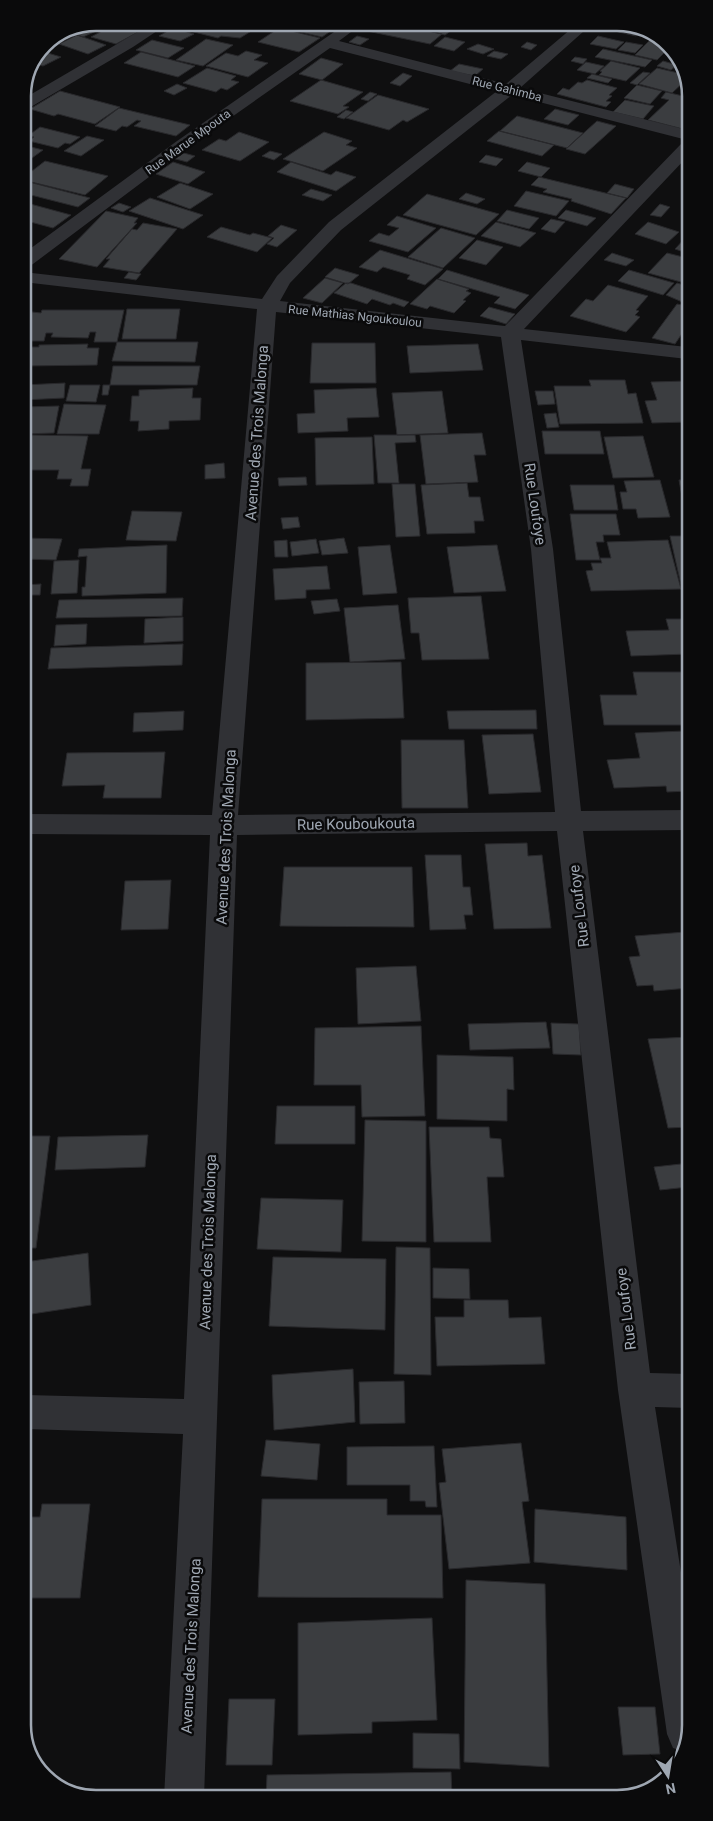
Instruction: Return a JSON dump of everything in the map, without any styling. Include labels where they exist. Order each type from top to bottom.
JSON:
[{"type":"street","points":[[31,97],[146,31]]},
{"type":"street","name":"Rue Marue Mpouta","points":[[31,257],[183,144],[345,31]]},
{"type":"street","name":"Avenue des Trois Malonga","points":[[184,1790],[224,825],[267,306],[283,280],[335,226],[508,90],[577,31]]},
{"type":"street","name":"Rue Gahimba","points":[[328,43],[682,134]]},
{"type":"street","points":[[510,332],[682,152]]},
{"type":"street","name":"Rue Mathias Ngoukoulou","points":[[31,278],[682,353]]},
{"type":"street","name":"Rue Loufoye","points":[[510,332],[542,549],[569,821],[635,1390],[682,1695]]},
{"type":"street","name":"Rue Kouboukouta","points":[[31,824],[224,825],[682,820]]},
{"type":"street","points":[[635,1390],[682,1391]]},
{"type":"street","points":[[31,1412],[201,1417]]},
{"type":"building","points":[[96,31],[83,37],[77,35]]},
{"type":"building","points":[[102,31],[140,31],[116,44],[91,37]]},
{"type":"building","points":[[168,31],[184,31],[194,34],[180,41],[159,36]]},
{"type":"building","points":[[190,31],[251,31],[240,38],[221,36],[218,38]]},
{"type":"building","points":[[274,31],[291,31],[320,38],[299,52],[258,42]]},
{"type":"building","points":[[296,31],[331,31],[322,37]]},
{"type":"building","points":[[367,31],[427,31],[442,34],[430,44]]},
{"type":"building","points":[[431,31],[451,31],[445,35]]},
{"type":"building","points":[[614,31],[629,32],[638,35]]},
{"type":"building","points":[[77,35],[106,45],[88,54],[59,44]]},
{"type":"building","points":[[357,36],[369,39],[360,45],[349,42]]},
{"type":"building","points":[[598,36],[624,42],[616,49],[590,44]]},
{"type":"building","points":[[445,37],[465,42],[454,51],[434,46]]},
{"type":"building","points":[[206,39],[233,45],[203,66],[176,60]]},
{"type":"building","points":[[152,40],[184,48],[168,58],[136,50]]},
{"type":"building","points":[[650,40],[665,52],[657,60],[635,55]]},
{"type":"building","points":[[527,42],[537,45],[531,50],[521,47]]},
{"type":"building","points":[[626,42],[643,45],[635,53],[618,50]]},
{"type":"building","points":[[478,44],[494,49],[483,54],[467,49]]},
{"type":"building","points":[[603,49],[652,60],[645,67],[595,57]]},
{"type":"building","points":[[246,51],[262,55],[254,60],[268,63],[248,77],[206,66],[226,53],[238,56]]},
{"type":"building","points":[[494,51],[508,54],[501,59],[487,56]]},
{"type":"building","points":[[141,52],[195,66],[178,77],[124,63]]},
{"type":"building","points":[[48,53],[61,57],[43,66],[40,65]]},
{"type":"building","points":[[575,57],[587,59],[583,64],[571,61]]},
{"type":"building","points":[[321,58],[343,64],[322,80],[299,74]]},
{"type":"building","points":[[611,61],[640,68],[626,81],[599,75],[602,72],[600,71]]},
{"type":"building","points":[[663,61],[673,64],[675,67],[671,70],[657,66]]},
{"type":"building","points":[[586,62],[604,66],[595,74],[577,70]]},
{"type":"building","points":[[459,64],[483,69],[475,76],[450,71]]},
{"type":"building","points":[[207,68],[236,76],[231,80],[239,82],[227,90],[221,88],[216,92],[183,83]]},
{"type":"building","points":[[657,68],[677,73],[680,85],[672,93],[639,84]]},
{"type":"building","points":[[643,72],[650,73],[637,85],[630,83]]},
{"type":"building","points":[[403,73],[412,76],[400,86],[390,83]]},
{"type":"building","points":[[592,74],[612,79],[608,83],[587,78]]},
{"type":"building","points":[[321,80],[363,92],[343,106],[349,107],[338,114],[290,101]]},
{"type":"building","points":[[587,80],[617,88],[609,95],[612,96],[606,101],[611,102],[606,107],[557,94],[563,88],[569,90],[578,82],[582,83]]},
{"type":"building","points":[[177,84],[187,88],[174,95],[164,91]]},
{"type":"building","points":[[637,85],[662,91],[650,104],[624,98]]},
{"type":"building","points":[[60,91],[120,107],[95,124],[58,114],[54,116],[31,108]]},
{"type":"building","points":[[370,92],[377,94],[368,101],[361,99]]},
{"type":"building","points":[[666,92],[682,96],[682,129],[648,120],[669,100],[661,98]]},
{"type":"building","points":[[378,95],[429,109],[407,122],[403,120],[389,130],[346,118]]},
{"type":"building","points":[[625,100],[654,106],[643,119],[613,112]]},
{"type":"building","points":[[119,108],[190,125],[176,136],[134,126],[141,121],[137,120],[127,127],[122,126],[116,131],[95,126]]},
{"type":"building","points":[[555,109],[579,115],[568,125],[544,119]]},
{"type":"building","points":[[346,110],[353,112],[344,119],[337,117]]},
{"type":"building","points":[[517,116],[583,133],[567,148],[500,131]]},
{"type":"building","points":[[597,121],[616,126],[585,154],[566,149]]},
{"type":"building","points":[[40,127],[80,137],[70,144],[65,143],[58,148],[31,141],[34,137],[31,136],[31,134]]},
{"type":"building","points":[[499,131],[554,145],[542,156],[487,141]]},
{"type":"building","points":[[239,132],[269,142],[240,161],[202,150],[219,139],[226,141]]},
{"type":"building","points":[[324,132],[352,141],[346,145],[357,148],[323,171],[283,159]]},
{"type":"building","points":[[87,136],[104,140],[81,156],[64,151]]},
{"type":"building","points":[[31,147],[43,150],[32,158]]},
{"type":"building","points":[[270,151],[282,154],[274,160],[262,156]]},
{"type":"building","points":[[180,152],[195,156],[187,162],[172,158]]},
{"type":"building","points":[[486,155],[503,159],[496,166],[479,162]]},
{"type":"building","points":[[45,161],[108,176],[85,195],[31,182],[31,172]]},
{"type":"building","points":[[173,162],[205,172],[188,184],[156,174]]},
{"type":"building","points":[[291,162],[331,175],[336,171],[356,177],[336,191],[277,172]]},
{"type":"building","points":[[527,162],[550,168],[541,177],[518,171]]},
{"type":"building","points":[[539,177],[626,198],[611,214],[571,201],[572,199],[543,192],[547,189],[531,185]]},
{"type":"building","points":[[31,183],[90,198],[78,207],[31,195]]},
{"type":"building","points":[[180,183],[213,194],[190,209],[157,197]]},
{"type":"building","points":[[615,184],[634,189],[627,198],[607,193]]},
{"type":"building","points":[[311,189],[332,195],[323,201],[302,195]]},
{"type":"building","points":[[526,191],[569,201],[556,216],[514,206]]},
{"type":"building","points":[[466,193],[485,199],[477,204],[459,199]]},
{"type":"building","points":[[427,194],[499,214],[476,235],[403,215]]},
{"type":"building","points":[[150,198],[203,215],[183,229],[129,211]]},
{"type":"building","points":[[119,203],[131,207],[123,212],[111,208]]},
{"type":"building","points":[[31,204],[71,215],[53,228],[31,222]]},
{"type":"building","points":[[660,204],[670,207],[661,217],[650,215]]},
{"type":"building","points":[[507,210],[539,218],[529,229],[497,221]]},
{"type":"building","points":[[566,210],[596,218],[587,226],[558,218]]},
{"type":"building","points":[[106,211],[138,218],[134,223],[137,223],[97,267],[59,259]]},
{"type":"building","points":[[397,216],[436,228],[408,252],[369,241],[379,233],[389,236],[399,228],[387,225]]},
{"type":"building","points":[[551,219],[565,222],[555,233],[541,229]]},
{"type":"building","points":[[496,222],[536,233],[520,247],[481,236]]},
{"type":"building","points":[[648,222],[679,232],[666,244],[635,234]]},
{"type":"building","points":[[143,223],[177,229],[139,273],[103,267],[110,259],[106,259],[132,229],[137,230]]},
{"type":"building","points":[[281,225],[297,230],[277,247],[267,244],[274,238],[268,236]]},
{"type":"building","points":[[221,227],[250,235],[253,233],[272,238],[257,252],[207,237]]},
{"type":"building","points":[[441,228],[475,238],[443,268],[408,257]]},
{"type":"building","points":[[477,240],[503,247],[486,265],[459,258]]},
{"type":"building","points":[[682,241],[682,251],[675,249]]},
{"type":"building","points":[[380,250],[443,269],[425,285],[407,279],[410,275],[383,267],[377,272],[359,267]]},
{"type":"building","points":[[612,253],[634,260],[626,266],[604,260]]},
{"type":"building","points":[[667,253],[682,257],[681,282],[648,273]]},
{"type":"building","points":[[335,268],[359,275],[348,284],[325,277]]},
{"type":"building","points":[[447,270],[529,295],[515,309],[494,303],[500,297],[438,279]]},
{"type":"building","points":[[629,270],[674,283],[663,295],[618,281]]},
{"type":"building","points":[[129,272],[141,274],[136,280],[124,278]]},
{"type":"building","points":[[325,278],[343,283],[322,303],[303,298]]},
{"type":"building","points":[[437,279],[469,289],[466,291],[471,293],[463,300],[466,301],[454,313],[430,306],[427,309],[410,304]]},
{"type":"building","points":[[346,283],[409,302],[404,307],[372,299],[367,304],[334,293]]},
{"type":"building","points":[[677,283],[682,284],[682,302],[666,295]]},
{"type":"building","points":[[608,285],[648,296],[636,310],[639,311],[635,315],[640,317],[626,332],[570,316],[586,299],[593,301]]},
{"type":"building","points":[[677,304],[682,305],[682,334],[675,344],[652,338]]},
{"type":"building","points":[[489,307],[515,314],[506,324],[480,316]]},
{"type":"building","points":[[127,309],[180,309],[176,339],[122,339]]},
{"type":"building","points":[[42,310],[124,310],[117,342],[94,342],[96,332],[90,332],[88,338],[51,337],[53,333],[46,333],[44,341],[31,341],[32,312],[41,313]]},
{"type":"building","points":[[117,342],[198,342],[195,362],[112,361]]},
{"type":"building","points":[[312,343],[375,343],[376,383],[310,383]]},
{"type":"building","points":[[88,344],[87,348],[99,348],[97,365],[31,366],[31,347],[39,347],[39,345]]},
{"type":"building","points":[[478,344],[483,370],[410,373],[407,346]]},
{"type":"building","points":[[113,366],[200,366],[197,385],[110,385]]},
{"type":"building","points":[[589,380],[625,380],[628,394],[636,393],[643,423],[560,424],[554,386],[591,386]]},
{"type":"building","points":[[682,381],[682,422],[652,423],[645,401],[657,400],[651,382]]},
{"type":"building","points":[[65,383],[64,398],[31,400],[31,385]]},
{"type":"building","points":[[70,385],[100,385],[96,402],[66,401]]},
{"type":"building","points":[[103,385],[110,385],[108,395],[102,395]]},
{"type":"building","points":[[193,388],[192,398],[201,398],[200,420],[169,421],[169,429],[138,431],[139,421],[130,421],[132,396],[139,396],[139,390]]},
{"type":"building","points":[[376,388],[379,417],[347,418],[348,431],[298,433],[297,414],[315,413],[314,390]]},
{"type":"building","points":[[442,391],[448,433],[397,435],[392,393]]},
{"type":"building","points":[[535,391],[553,391],[555,404],[538,405]]},
{"type":"building","points":[[64,404],[106,405],[99,434],[57,434]]},
{"type":"building","points":[[59,406],[54,433],[31,434],[31,407]]},
{"type":"building","points":[[556,413],[559,427],[547,428],[544,414]]},
{"type":"building","points":[[542,431],[600,431],[604,454],[545,454]]},
{"type":"building","points":[[482,433],[486,455],[474,455],[478,482],[426,484],[420,435]]},
{"type":"building","points":[[32,435],[88,436],[81,469],[91,469],[88,486],[70,486],[72,479],[57,479],[59,470],[31,470]]},
{"type":"building","points":[[374,435],[415,435],[416,442],[395,443],[399,483],[378,483]]},
{"type":"building","points":[[643,436],[654,477],[613,478],[604,437]]},
{"type":"building","points":[[372,437],[374,484],[316,485],[315,438]]},
{"type":"building","points":[[224,463],[225,478],[205,479],[205,465]]},
{"type":"building","points":[[306,477],[307,485],[279,486],[278,478]]},
{"type":"building","points":[[660,480],[670,517],[638,518],[636,509],[623,509],[620,492],[627,492],[624,481]]},
{"type":"building","points":[[679,480],[682,480],[682,497]]},
{"type":"building","points":[[467,483],[469,497],[480,497],[484,521],[474,521],[475,533],[427,534],[421,485]]},
{"type":"building","points":[[392,484],[415,484],[420,536],[396,537]]},
{"type":"building","points":[[570,485],[614,485],[618,510],[574,510]]},
{"type":"building","points":[[132,511],[182,512],[176,541],[126,540]]},
{"type":"building","points":[[570,514],[616,514],[620,535],[603,535],[604,542],[596,542],[600,560],[576,560]]},
{"type":"building","points":[[298,517],[300,527],[283,529],[281,518]]},
{"type":"building","points":[[670,536],[682,536],[682,590]]},
{"type":"building","points":[[31,538],[62,539],[56,560],[31,559]]},
{"type":"building","points":[[344,538],[348,553],[322,555],[319,541]]},
{"type":"building","points":[[316,539],[319,553],[292,556],[290,542]]},
{"type":"building","points":[[287,540],[288,557],[275,557],[274,541]]},
{"type":"building","points":[[668,540],[681,589],[591,591],[586,571],[593,570],[591,563],[602,563],[600,558],[611,558],[607,542]]},
{"type":"building","points":[[167,545],[166,593],[82,596],[82,587],[85,587],[87,556],[78,557],[79,549]]},
{"type":"building","points":[[390,545],[397,593],[363,595],[358,547]]},
{"type":"building","points":[[497,545],[506,591],[454,593],[447,547]]},
{"type":"building","points":[[79,560],[77,593],[51,594],[54,561]]},
{"type":"building","points":[[327,566],[330,589],[306,590],[306,598],[275,600],[273,569]]},
{"type":"building","points":[[41,584],[40,595],[31,595],[31,585]]},
{"type":"building","points":[[481,596],[489,659],[422,660],[419,633],[411,633],[408,598]]},
{"type":"building","points":[[183,598],[182,616],[56,618],[59,600]]},
{"type":"building","points":[[337,599],[340,611],[314,614],[311,601]]},
{"type":"building","points":[[398,605],[405,659],[350,662],[344,608]]},
{"type":"building","points":[[183,617],[183,641],[144,643],[145,619]]},
{"type":"building","points":[[666,619],[682,619],[682,654],[631,656],[626,631],[669,630]]},
{"type":"building","points":[[87,624],[86,644],[54,646],[56,625]]},
{"type":"building","points":[[183,644],[182,665],[48,669],[51,648]]},
{"type":"building","points":[[401,662],[404,718],[306,720],[306,663]]},
{"type":"building","points":[[633,672],[682,672],[682,725],[604,725],[600,695],[637,695]]},
{"type":"building","points":[[536,710],[537,729],[449,729],[447,711]]},
{"type":"building","points":[[184,711],[183,730],[133,732],[134,713]]},
{"type":"building","points":[[682,731],[682,791],[667,792],[666,786],[614,788],[607,760],[640,758],[635,733]]},
{"type":"building","points":[[533,734],[541,792],[489,794],[482,735]]},
{"type":"building","points":[[401,740],[464,740],[468,808],[402,808]]},
{"type":"building","points":[[165,752],[161,798],[103,798],[105,785],[62,786],[67,753]]},
{"type":"building","points":[[527,843],[528,856],[542,855],[551,928],[494,929],[485,844]]},
{"type":"building","points":[[425,855],[461,855],[463,887],[470,887],[473,915],[464,915],[466,929],[430,930]]},
{"type":"building","points":[[284,867],[412,867],[414,927],[280,926]]},
{"type":"building","points":[[171,880],[168,929],[121,930],[125,881]]},
{"type":"building","points":[[682,932],[682,989],[654,991],[653,985],[637,986],[629,957],[640,956],[635,936]]},
{"type":"building","points":[[416,966],[421,1021],[358,1024],[356,968]]},
{"type":"building","points":[[546,1022],[550,1048],[470,1050],[468,1024]]},
{"type":"building","points":[[551,1023],[579,1024],[581,1055],[553,1054]]},
{"type":"building","points":[[421,1026],[425,1116],[362,1117],[361,1085],[314,1085],[315,1028]]},
{"type":"building","points":[[682,1037],[682,1127],[668,1128],[648,1039]]},
{"type":"building","points":[[437,1055],[513,1057],[514,1090],[507,1089],[507,1121],[437,1119]]},
{"type":"building","points":[[277,1106],[355,1106],[355,1144],[275,1144]]},
{"type":"building","points":[[365,1120],[426,1121],[426,1242],[362,1241]]},
{"type":"building","points":[[429,1127],[489,1127],[490,1138],[501,1139],[504,1177],[487,1177],[491,1242],[434,1242]]},
{"type":"building","points":[[148,1135],[145,1167],[55,1170],[58,1137]]},
{"type":"building","points":[[31,1136],[50,1136],[36,1248],[31,1248]]},
{"type":"building","points":[[681,1164],[682,1188],[660,1190],[654,1167]]},
{"type":"building","points":[[261,1198],[343,1200],[341,1252],[257,1249]]},
{"type":"building","points":[[396,1247],[430,1248],[431,1375],[394,1374]]},
{"type":"building","points":[[88,1253],[91,1305],[31,1314],[31,1261]]},
{"type":"building","points":[[273,1257],[386,1259],[385,1330],[269,1326]]},
{"type":"building","points":[[433,1268],[469,1269],[470,1299],[433,1298]]},
{"type":"building","points":[[464,1300],[508,1300],[509,1318],[541,1317],[545,1364],[437,1366],[435,1317],[464,1317]]},
{"type":"building","points":[[353,1369],[355,1422],[274,1430],[272,1375]]},
{"type":"building","points":[[404,1381],[405,1423],[360,1424],[359,1382]]},
{"type":"building","points":[[266,1440],[320,1444],[317,1480],[261,1476]]},
{"type":"building","points":[[521,1443],[529,1501],[522,1502],[530,1563],[449,1569],[439,1483],[446,1482],[442,1449]]},
{"type":"building","points":[[434,1446],[437,1507],[426,1507],[425,1501],[410,1501],[410,1485],[347,1485],[347,1447]]},
{"type":"building","points":[[262,1499],[387,1499],[387,1515],[441,1515],[443,1598],[258,1597]]},
{"type":"building","points":[[42,1504],[90,1504],[80,1598],[31,1598],[31,1517],[40,1517]]},
{"type":"building","points":[[535,1509],[626,1517],[627,1570],[534,1562]]},
{"type":"building","points":[[466,1580],[545,1584],[549,1767],[464,1762]]},
{"type":"building","points":[[432,1618],[437,1720],[372,1722],[372,1733],[298,1735],[298,1623]]},
{"type":"building","points":[[229,1699],[275,1699],[272,1765],[226,1765]]},
{"type":"building","points":[[618,1707],[655,1707],[660,1751],[643,1751],[643,1754],[623,1755]]},
{"type":"building","points":[[413,1733],[459,1734],[460,1769],[413,1768]]},
{"type":"building","points":[[451,1772],[452,1790],[266,1790],[267,1775]]}]
